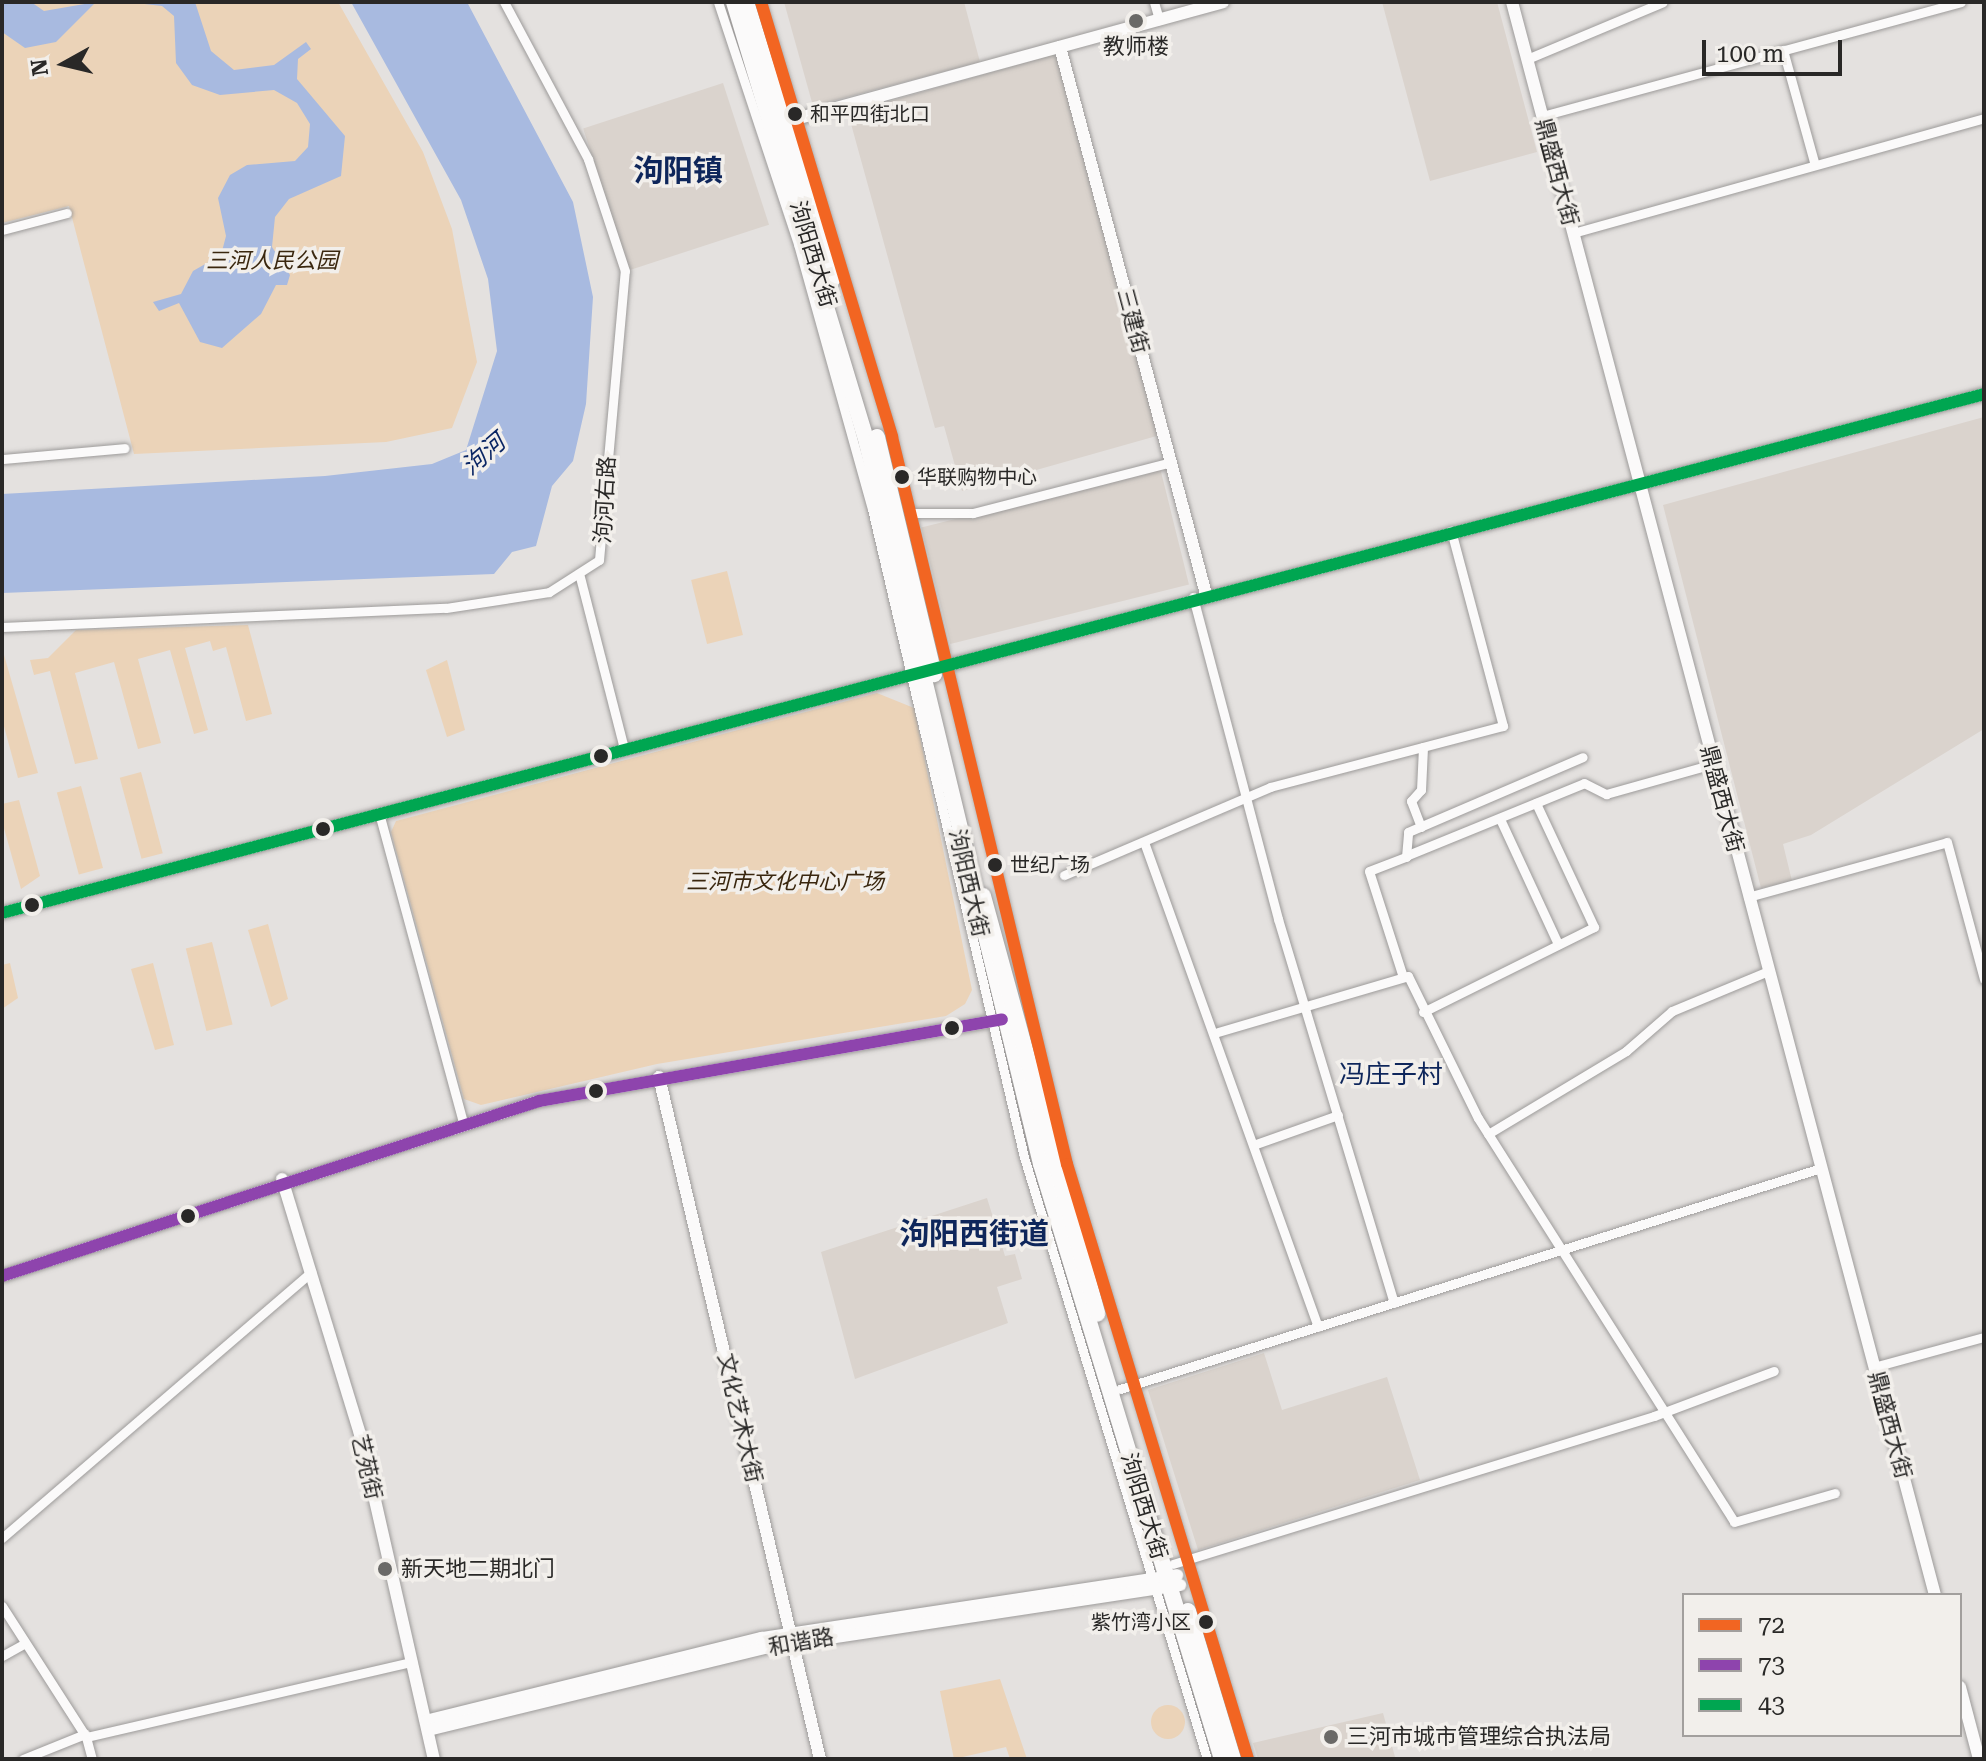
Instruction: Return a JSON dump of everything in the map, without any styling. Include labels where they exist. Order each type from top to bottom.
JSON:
[{"type":"highway","name":"泃阳西大街","points":[[734,2],[836,329],[927,668],[1004,983],[1127,1387],[1170,1577],[1233,1759]]},
{"type":"highway","name":"泃阳西大街","points":[[746,2],[791,120],[904,514],[927,668],[995,1020],[1170,1577],[1222,1759]]},
{"type":"street","name":"泃河右路","points":[[504,2],[588,159],[625,271],[604,544],[580,577]]},
{"type":"street","points":[[718,2],[798,244],[927,668]]},
{"type":"street","points":[[761,2],[791,120],[1223,2]]},
{"type":"street","points":[[1154,2],[1159,20]]},
{"type":"street","name":"鼎盛西大街","points":[[1512,2],[1934,1593]]},
{"type":"street","points":[[1527,59],[1663,2]]},
{"type":"street","points":[[1542,116],[1961,2]]},
{"type":"street","name":"三建街","points":[[1060,47],[1171,462],[1200,596]]},
{"type":"street","points":[[1783,50],[1815,165]]},
{"type":"street","points":[[1573,233],[1984,118]]},
{"type":"street","points":[[2,230],[67,213]]},
{"type":"street","points":[[2,913],[1200,596],[1984,394]]},
{"type":"street","points":[[2,459],[125,448]]},
{"type":"street","points":[[904,514],[973,513],[1171,462]]},
{"type":"street","points":[[1064,875],[1246,796],[1503,726],[1451,531]]},
{"type":"street","points":[[2,627],[417,611],[531,596],[580,577],[624,748]]},
{"type":"street","points":[[1200,596],[1246,796],[1394,1303]]},
{"type":"street","points":[[1421,827],[1411,801],[1421,790],[1423,747]]},
{"type":"street","points":[[1408,855],[1406,833],[1583,757]]},
{"type":"street","points":[[1713,764],[1606,794],[1584,783],[1368,873],[1403,977],[1488,1134],[1734,1522],[1835,1493]]},
{"type":"street","points":[[1423,1012],[1594,927],[1536,803]]},
{"type":"street","points":[[379,813],[463,1123]]},
{"type":"street","points":[[1500,819],[1558,944]]},
{"type":"street","points":[[1144,842],[1218,1032],[1318,1327]]},
{"type":"street","points":[[1748,897],[1947,842],[1984,979]]},
{"type":"street","points":[[1488,1134],[1626,1051],[1672,1011],[1768,971]]},
{"type":"street","points":[[1218,1032],[1403,977]]},
{"type":"street","points":[[2,1276],[282,1179],[463,1123],[659,1077],[995,1020]]},
{"type":"street","name":"文化艺术大街","points":[[659,1077],[820,1759]]},
{"type":"street","points":[[1256,1144],[1338,1115]]},
{"type":"street","points":[[1127,1387],[1561,1253],[1821,1168]]},
{"type":"street","name":"艺苑街","points":[[282,1179],[360,1434],[434,1759]]},
{"type":"street","points":[[2,1538],[311,1272]]},
{"type":"street","points":[[1874,1367],[1984,1337]]},
{"type":"street","points":[[1170,1577],[1774,1371]]},
{"type":"street","points":[[1170,1577],[1207,1759]]},
{"type":"street","points":[[1170,1577],[1248,1759]]},
{"type":"street","name":"和谐路","points":[[427,1725],[792,1638],[1170,1577]]},
{"type":"street","points":[[2,1606],[86,1736],[92,1759]]},
{"type":"street","points":[[2,1656],[25,1643]]},
{"type":"street","points":[[23,1759],[86,1736],[412,1662]]},
{"type":"street","points":[[1962,1695],[1979,1759]]},
{"type":"shaded area","points":[[784,2],[964,2],[980,62],[813,106]]},
{"type":"shaded area","points":[[1382,2],[1497,2],[1537,152],[1430,181]]},
{"type":"shaded area","points":[[1056,54],[1160,435],[962,491],[944,426],[935,428],[848,113]]},
{"type":"shaded area","points":[[723,83],[769,225],[629,270],[583,128]]},
{"type":"shaded area","points":[[1984,417],[1984,729],[1811,835],[1783,844],[1792,881],[1761,888],[1663,505]]},
{"type":"shaded area","name":"华联购物中心","points":[[1160,468],[1189,584],[950,644],[921,528]]},
{"type":"shaded area","points":[[987,1198],[1005,1256],[1015,1254],[1022,1279],[997,1287],[1008,1323],[855,1379],[821,1252]]},
{"type":"shaded area","points":[[1264,1353],[1282,1410],[1387,1377],[1420,1480],[1198,1550],[1148,1390]]},
{"type":"shaded area","name":"三河市城市管理综合执法局","points":[[1383,1713],[1395,1757],[1409,1759],[1258,1759],[1253,1743]]},
{"type":"green space","name":"三河人民公园","points":[[2,2],[338,2],[423,152],[452,229],[477,362],[452,428],[386,442],[134,454],[69,206],[2,223]]},
{"type":"green space","points":[[727,571],[743,635],[707,644],[691,580]]},
{"type":"green space","points":[[248,625],[272,714],[246,721],[226,647],[213,651],[210,641],[185,648],[208,730],[194,734],[170,650],[138,659],[161,743],[138,749],[114,662],[75,673],[98,759],[75,764],[50,671],[34,675],[30,660],[48,658],[76,630]]},
{"type":"green space","points":[[2,648],[38,773],[18,778],[2,719]]},
{"type":"green space","points":[[447,660],[465,730],[447,737],[426,670]]},
{"type":"green space","name":"三河市文化中心广场","points":[[877,693],[914,708],[972,990],[965,1004],[946,1016],[657,1064],[481,1105],[464,1099],[391,832],[396,821]]},
{"type":"green space","points":[[141,772],[163,853],[141,859],[120,778]]},
{"type":"green space","points":[[81,786],[103,868],[79,875],[57,792]]},
{"type":"green space","points":[[19,800],[40,876],[21,889],[2,821],[2,804]]},
{"type":"green space","points":[[268,924],[288,999],[271,1007],[248,930]]},
{"type":"green space","points":[[212,942],[233,1024],[206,1031],[186,949]]},
{"type":"green space","points":[[10,963],[18,998],[2,1009],[2,965]]},
{"type":"green space","points":[[153,963],[174,1045],[155,1050],[131,969]]},
{"type":"green space","points":[[1000,1679],[1027,1759],[1010,1759],[1006,1747],[954,1759],[940,1691]]},
{"type":"green space","points":[[1168,1705],[1180,1710],[1185,1722],[1180,1734],[1168,1739],[1156,1734],[1151,1722],[1156,1710]]},
{"type":"water","points":[[2,2],[31,2],[44,11],[96,2],[56,42],[25,48],[2,32]]},
{"type":"water","points":[[127,2],[195,2],[211,51],[234,70],[274,65],[306,42],[311,49],[298,59],[297,79],[345,136],[341,176],[289,199],[275,217],[272,247],[290,275],[287,285],[276,285],[261,314],[222,348],[200,342],[179,303],[159,311],[153,302],[181,294],[193,271],[221,255],[226,236],[218,198],[230,175],[247,165],[295,161],[308,147],[310,124],[297,103],[274,90],[220,95],[192,85],[176,63],[174,16],[162,6]]},
{"type":"water","name":"泃河","points":[[351,2],[467,2],[573,202],[593,297],[586,404],[573,461],[552,486],[536,546],[512,552],[494,574],[2,593],[2,494],[325,476],[432,464],[466,450],[497,351],[488,279],[461,200]]},
{"type":"transit line","name":"72","points":[[761,2],[892,437],[1067,1164],[1248,1759]]},
{"type":"transit line","name":"43","points":[[2,913],[1984,394]]},
{"type":"transit line","name":"73","points":[[2,1276],[539,1101],[1002,1019]]},
{"type":"place","name":"教师楼","points":[[1136,21]]},
{"type":"place","name":"和平四街北口","points":[[795,114]]},
{"type":"place","name":"华联购物中心","points":[[902,477]]},
{"type":"place","name":"世纪广场","points":[[995,865]]},
{"type":"place","name":"新天地二期北门","points":[[385,1569]]},
{"type":"place","name":"紫竹湾小区","points":[[1206,1622]]},
{"type":"place","name":"三河市城市管理综合执法局","points":[[1331,1737]]},
{"type":"district","name":"泃阳镇","points":[[678,171]]},
{"type":"district","name":"冯庄子村","points":[[1391,1075]]},
{"type":"district","name":"泃阳西街道","points":[[974,1234]]}]
